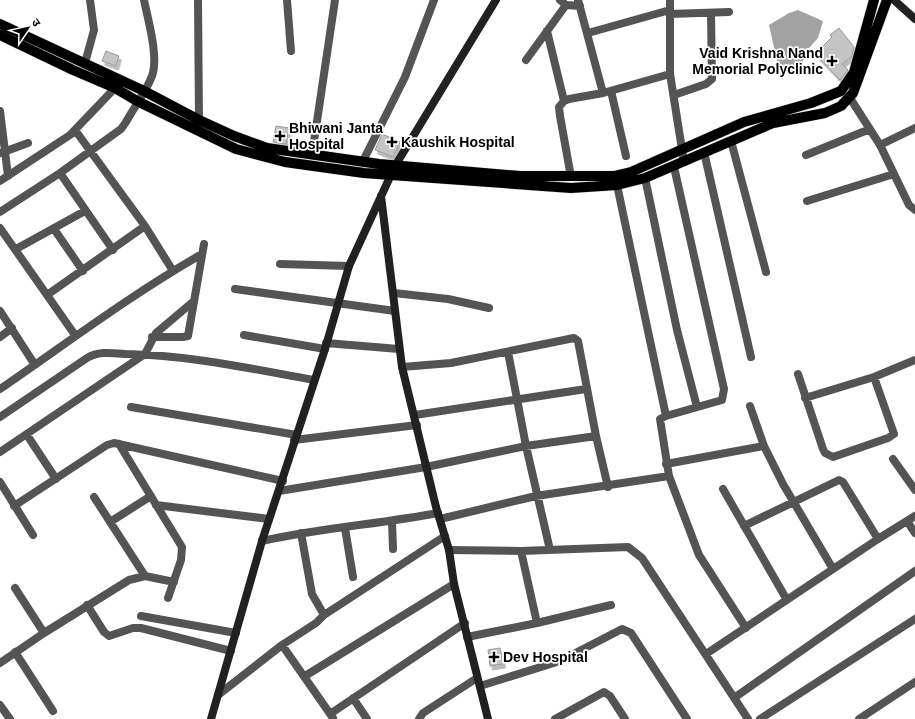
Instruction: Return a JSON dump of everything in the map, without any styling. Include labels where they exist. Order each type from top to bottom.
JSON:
[{"type":"main road","points":[[0,35],[73,70],[115,88],[137,101],[236,149],[285,162],[393,170],[520,176],[614,176],[631,172],[744,122],[811,103],[841,91],[849,81],[856,67],[874,0]]},
{"type":"main road","points":[[0,24],[144,90],[199,120],[234,136],[267,148],[312,155],[363,160],[393,170],[571,188],[617,185],[645,178],[774,123],[825,113],[841,106],[850,98],[867,58],[887,0]]},
{"type":"street","points":[[85,63],[94,30],[90,0]]},
{"type":"street","points":[[0,212],[121,129],[152,77],[154,58],[144,0]]},
{"type":"street","points":[[198,0],[199,120]]},
{"type":"street","points":[[287,0],[290,51]]},
{"type":"street","points":[[312,155],[335,0]]},
{"type":"street","points":[[363,160],[405,77],[434,0]]},
{"type":"street","points":[[212,718],[262,541],[283,481],[326,346],[349,266],[380,195],[393,170],[494,0]]},
{"type":"street","points":[[670,0],[670,74],[684,162]]},
{"type":"street","points":[[894,0],[915,19]]},
{"type":"street","points":[[526,60],[547,31],[563,2],[579,3],[626,156]]},
{"type":"street","points":[[588,33],[670,12],[729,12]]},
{"type":"street","points":[[674,96],[706,84],[712,79],[711,13]]},
{"type":"street","points":[[547,31],[564,101]]},
{"type":"street","points":[[571,177],[559,107],[564,101],[607,92],[670,74]]},
{"type":"street","points":[[0,181],[76,130],[115,88]]},
{"type":"street","points":[[850,98],[880,145],[909,205],[915,210]]},
{"type":"street","points":[[0,111],[2,152],[8,176]]},
{"type":"street","points":[[880,145],[915,128]]},
{"type":"street","points":[[806,155],[870,129]]},
{"type":"street","points":[[76,130],[145,226],[173,271]]},
{"type":"street","points":[[732,141],[766,272]]},
{"type":"street","points":[[2,152],[28,143]]},
{"type":"street","points":[[704,152],[751,357]]},
{"type":"street","points":[[674,166],[724,389],[722,400],[666,416],[660,419],[659,423],[669,476],[699,554],[746,628]]},
{"type":"street","points":[[60,172],[112,250]]},
{"type":"street","points":[[807,201],[894,174]]},
{"type":"street","points":[[645,178],[677,330],[697,407]]},
{"type":"street","points":[[617,185],[666,416]]},
{"type":"street","points":[[380,195],[394,293],[402,367],[415,415],[426,467],[449,550],[454,584],[488,719]]},
{"type":"street","points":[[16,249],[86,211]]},
{"type":"street","points":[[47,295],[145,226]]},
{"type":"street","points":[[0,228],[75,335]]},
{"type":"street","points":[[54,229],[83,271]]},
{"type":"street","points":[[152,337],[188,336],[204,244]]},
{"type":"street","points":[[0,389],[75,335],[173,271],[202,254]]},
{"type":"street","points":[[280,264],[349,266]]},
{"type":"street","points":[[235,289],[338,302],[395,312]]},
{"type":"street","points":[[394,293],[448,299],[489,308]]},
{"type":"street","points":[[0,452],[145,354],[152,337],[194,301]]},
{"type":"street","points":[[0,311],[35,365]]},
{"type":"street","points":[[0,337],[12,328]]},
{"type":"street","points":[[244,336],[326,346],[399,349]]},
{"type":"street","points":[[402,367],[451,363],[574,338],[580,344],[586,389],[608,487]]},
{"type":"street","points":[[508,352],[516,401],[536,496],[550,550]]},
{"type":"street","points":[[0,417],[92,354],[145,354],[190,358],[314,380]]},
{"type":"street","points":[[805,398],[874,377],[915,360]]},
{"type":"street","points":[[798,374],[823,449],[825,453],[833,457],[888,438],[894,434],[874,377]]},
{"type":"street","points":[[415,415],[516,401],[586,389]]},
{"type":"street","points":[[750,406],[764,446],[794,503],[833,569]]},
{"type":"street","points":[[131,408],[296,438],[417,425]]},
{"type":"street","points":[[27,435],[56,479]]},
{"type":"street","points":[[279,491],[426,467],[526,446],[596,436]]},
{"type":"street","points":[[14,506],[107,445],[118,444],[283,481]]},
{"type":"street","points":[[118,444],[182,547],[181,560],[168,598]]},
{"type":"street","points":[[666,464],[764,446]]},
{"type":"street","points":[[893,459],[915,490]]},
{"type":"street","points":[[262,541],[300,533],[439,516],[536,496],[608,487],[669,476]]},
{"type":"street","points":[[744,526],[794,503],[838,480],[841,480],[878,539]]},
{"type":"street","points":[[0,482],[33,535]]},
{"type":"street","points":[[723,489],[787,600]]},
{"type":"street","points":[[110,522],[151,496]]},
{"type":"street","points":[[94,497],[145,576]]},
{"type":"street","points":[[156,505],[269,519]]},
{"type":"street","points":[[706,654],[915,516]]},
{"type":"street","points":[[392,521],[393,549]]},
{"type":"street","points":[[908,521],[915,532]]},
{"type":"street","points":[[345,528],[353,577]]},
{"type":"street","points":[[300,533],[312,594],[324,615]]},
{"type":"street","points":[[218,695],[282,645],[316,623],[324,615],[445,536]]},
{"type":"street","points":[[449,550],[521,551],[621,546],[635,551],[642,558],[748,719]]},
{"type":"street","points":[[521,551],[537,623]]},
{"type":"street","points":[[734,698],[915,571]]},
{"type":"street","points":[[0,663],[87,605],[130,580],[145,576],[174,582]]},
{"type":"street","points":[[306,676],[454,584]]},
{"type":"street","points":[[15,588],[44,633]]},
{"type":"street","points":[[87,605],[104,632],[109,636],[127,629],[141,628],[231,651]]},
{"type":"street","points":[[467,637],[537,623],[611,605]]},
{"type":"street","points":[[141,616],[236,633]]},
{"type":"street","points":[[760,719],[915,619]]},
{"type":"street","points":[[282,645],[306,676],[332,717],[353,698],[465,623]]},
{"type":"street","points":[[419,719],[423,714],[478,682],[560,661],[622,629],[630,634],[687,719]]},
{"type":"street","points":[[15,652],[53,711]]},
{"type":"street","points":[[858,719],[915,682]]},
{"type":"street","points":[[555,719],[604,692],[610,696],[625,719]]},
{"type":"street","points":[[353,698],[367,719]]},
{"type":"shaded area","points":[[798,10],[823,21],[818,38],[809,48],[802,63],[805,75],[796,75],[793,69],[780,74],[769,25],[789,13]]},
{"type":"building","points":[[839,28],[854,47],[852,56],[842,64],[848,70],[840,80],[815,54],[832,37],[830,35]]},
{"type":"building","points":[[106,51],[119,56],[116,66],[102,61]]},
{"type":"building","points":[[276,126],[289,128],[286,144],[273,142]]},
{"type":"building","points":[[382,134],[400,142],[393,157],[375,150]]},
{"type":"building","points":[[500,648],[503,664],[490,666],[488,650]]},
{"type":"place","name":"Vaid Krishna Nand Memorial Polyclinic","points":[[832,61]]},
{"type":"place","name":"Bhiwani Janta Hospital","points":[[280,136]]},
{"type":"place","name":"Kaushik Hospital","points":[[392,142]]},
{"type":"place","name":"Dev Hospital","points":[[494,657]]}]
